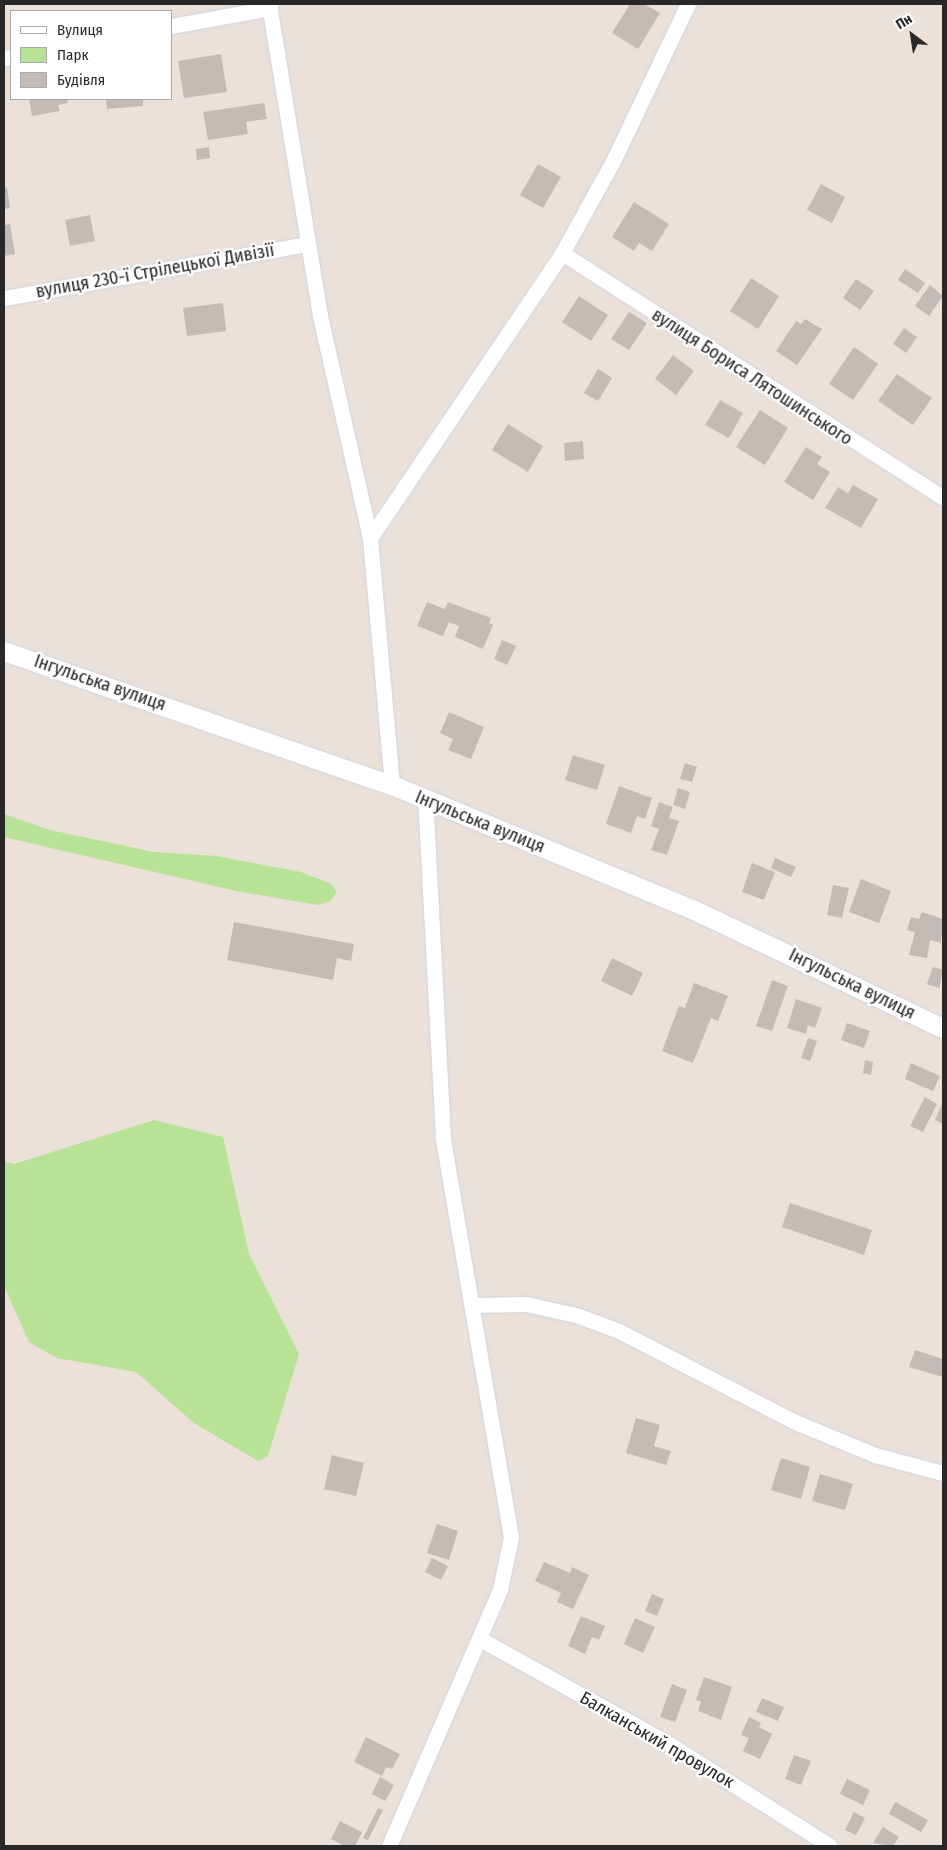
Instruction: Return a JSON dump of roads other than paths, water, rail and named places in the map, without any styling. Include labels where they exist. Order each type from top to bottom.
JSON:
[{"type":"street","points":[[370,538],[518,314],[562,253],[613,161],[688,4]]},
{"type":"street","points":[[172,26],[270,6],[320,316],[370,538],[392,785]]},
{"type":"street","name":"вулиця 230-ї Стрілецької Дивізії","points":[[4,298],[307,244]]},
{"type":"street","name":"вулиця Бориса Лятошинського","points":[[562,253],[943,498]]},
{"type":"street","name":"Інгульська вулиця","points":[[4,651],[392,785],[424,800],[692,909],[943,1028]]},
{"type":"street","points":[[389,1846],[500,1590],[511,1537],[443,1138],[424,800]]},
{"type":"street","points":[[472,1305],[526,1304],[576,1315],[618,1331],[793,1422],[875,1455],[943,1473]]},
{"type":"street","name":"Балканський провулок","points":[[480,1639],[671,1744],[830,1846]]}]
